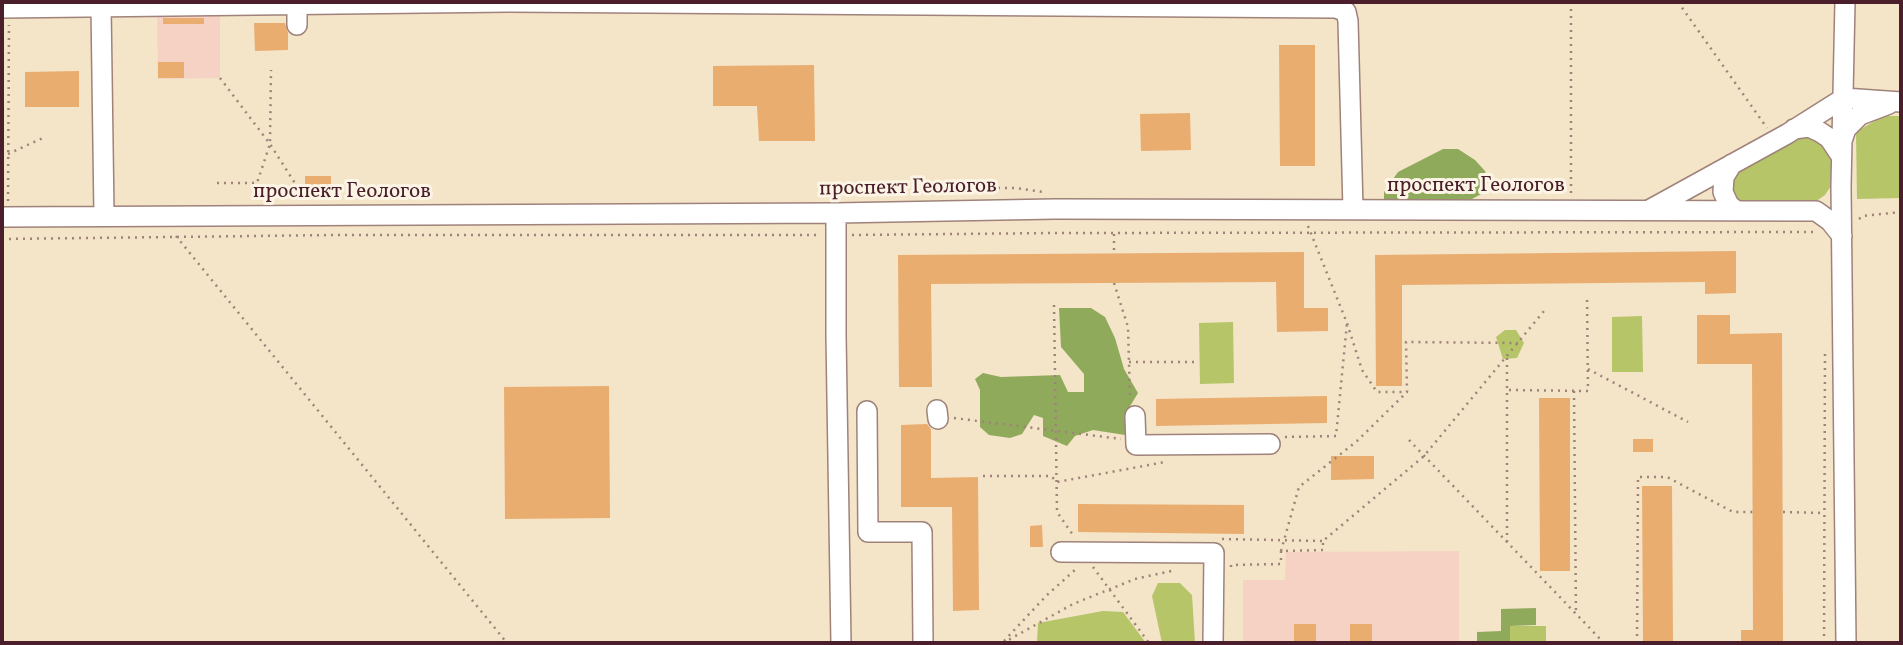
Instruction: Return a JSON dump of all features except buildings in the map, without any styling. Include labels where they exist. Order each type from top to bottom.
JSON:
[{"type":"street","points":[[6,8],[582,2],[1336,8],[1346,12],[1348,21],[1353,209]]},
{"type":"street","points":[[1845,2],[1841,186],[1846,643]]},
{"type":"street","points":[[297,4],[297,25]]},
{"type":"street","points":[[101,6],[98,153],[104,215]]},
{"type":"street","points":[[1648,210],[1776,140],[1844,98],[1898,102]]},
{"type":"street","points":[[1841,150],[1846,129],[1860,115],[1898,102]]},
{"type":"street","points":[[1794,129],[1809,127],[1821,132],[1841,150]]},
{"type":"street","points":[[1732,164],[1724,177],[1723,192],[1729,205],[1737,211]]},
{"type":"street","points":[[1841,186],[1830,201],[1816,211],[1830,221],[1842,235]]},
{"type":"street","name":"проспект Геологов","points":[[5,217],[836,213],[1055,209],[1816,211]]},
{"type":"street","points":[[836,213],[841,643]]},
{"type":"street","points":[[1133,408],[1136,445],[1276,440]]},
{"type":"street","points":[[867,411],[868,532],[922,532],[923,643]]},
{"type":"street","points":[[1061,552],[1086,555],[1214,553],[1213,643]]},
{"type":"path","points":[[1571,2],[1571,195]]},
{"type":"path","points":[[1678,2],[1776,140]]},
{"type":"path","points":[[5,217],[8,154],[6,8]]},
{"type":"path","points":[[217,183],[257,183],[270,144],[271,70]]},
{"type":"path","points":[[220,78],[270,144],[316,216]]},
{"type":"path","points":[[8,154],[45,137]]},
{"type":"path","points":[[1301,210],[1362,370],[1377,392],[1407,392]]},
{"type":"path","points":[[5,217],[9,213],[4,239],[336,235],[1311,232],[1842,235],[1863,216],[1901,212]]},
{"type":"path","points":[[171,231],[507,643]]},
{"type":"path","points":[[1114,234],[1114,253]]},
{"type":"path","points":[[1114,283],[1128,327],[1133,408]]},
{"type":"path","points":[[1507,390],[1588,391],[1587,295]]},
{"type":"path","points":[[1054,305],[1057,512],[1108,590],[1149,643]]},
{"type":"path","points":[[1281,551],[1324,550],[1323,541],[1424,456],[1544,311]]},
{"type":"path","points":[[1276,440],[1336,436],[1346,323]]},
{"type":"path","points":[[1231,565],[1281,564],[1281,551],[1299,487],[1357,441],[1407,392],[1406,342],[1518,343]]},
{"type":"path","points":[[1824,643],[1825,350]]},
{"type":"path","points":[[1507,355],[1507,542]]},
{"type":"path","points":[[1129,362],[1199,362]]},
{"type":"path","points":[[1588,369],[1688,422]]},
{"type":"path","points":[[1574,391],[1576,615]]},
{"type":"path","points":[[938,415],[1136,439]]},
{"type":"path","points":[[1409,440],[1604,643]]},
{"type":"path","points":[[1057,482],[1177,460]]},
{"type":"path","points":[[983,476],[1051,476],[1057,482]]},
{"type":"path","points":[[1637,643],[1638,477],[1667,477],[1733,512],[1752,512]]},
{"type":"path","points":[[1783,512],[1825,513]]},
{"type":"path","points":[[1003,643],[1086,555]]},
{"type":"path","points":[[1003,643],[1073,604],[1135,579],[1188,568]]},
{"type":"shaded area","points":[[220,10],[220,78],[158,79],[157,11]]},
{"type":"shaded area","points":[[1459,551],[1459,643],[1243,643],[1243,580],[1285,580],[1286,552]]},
{"type":"green space","points":[[1883,116],[1901,116],[1901,198],[1857,199],[1856,132]]},
{"type":"green space","points":[[1808,136],[1823,144],[1833,158],[1833,183],[1825,195],[1812,204],[1739,203],[1731,190],[1734,175],[1797,137]]},
{"type":"green space","points":[[1443,149],[1458,149],[1475,160],[1485,171],[1488,182],[1483,193],[1472,199],[1384,202],[1384,192],[1398,172]]},
{"type":"green space","points":[[1059,308],[1091,308],[1105,317],[1115,338],[1124,369],[1138,393],[1126,413],[1125,435],[1093,430],[1075,436],[1067,446],[1043,436],[1043,418],[1034,415],[1022,434],[1010,438],[989,435],[980,427],[980,390],[975,379],[983,373],[1001,377],[1060,375],[1068,392],[1084,392],[1084,374],[1061,347]]},
{"type":"green space","points":[[1642,316],[1643,372],[1612,372],[1612,317]]},
{"type":"green space","points":[[1233,322],[1234,383],[1200,384],[1199,323]]},
{"type":"green space","points":[[1505,330],[1516,330],[1524,343],[1517,358],[1503,359],[1496,337]]},
{"type":"green space","points":[[1158,583],[1180,583],[1192,595],[1195,643],[1162,643],[1152,596]]},
{"type":"green space","points":[[1536,608],[1536,625],[1510,626],[1510,643],[1477,643],[1477,632],[1501,631],[1501,609]]},
{"type":"green space","points":[[1103,611],[1123,612],[1146,643],[1037,643],[1038,623]]},
{"type":"green space","points":[[1510,626],[1546,626],[1546,643],[1510,643]]}]
